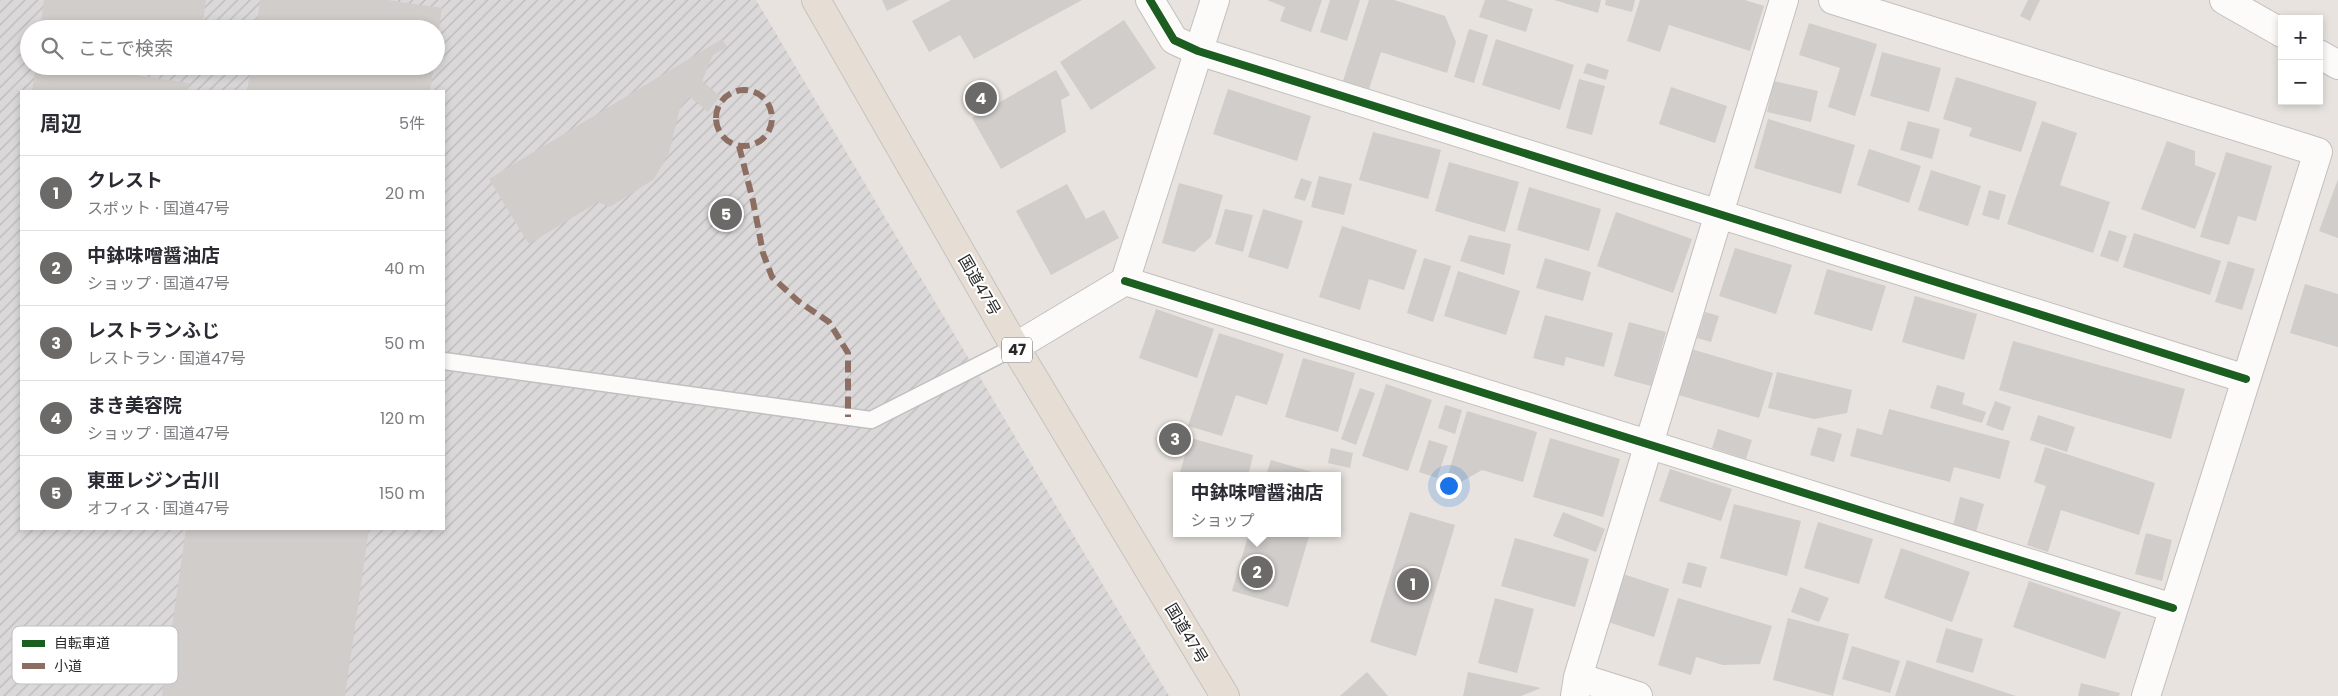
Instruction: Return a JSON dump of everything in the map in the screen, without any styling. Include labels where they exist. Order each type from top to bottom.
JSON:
[{"type":"highway","name":"国道47号","points":[[816,0],[1016,347],[1225,696]]},
{"type":"street","points":[[1150,0],[1174,40],[1198,51],[2246,379]]},
{"type":"street","points":[[1016,347],[1125,281],[1215,0]]},
{"type":"street","points":[[1638,696],[1576,686],[1784,0]]},
{"type":"street","points":[[1833,0],[2328,148],[2246,379],[2146,696]]},
{"type":"street","points":[[2224,0],[2278,31]]},
{"type":"street","points":[[2323,56],[2338,65]]},
{"type":"street","points":[[1125,281],[2173,608]]},
{"type":"lane","points":[[445,361],[871,420],[1016,347]]},
{"type":"shaded area","points":[[0,0],[756,0],[1169,696],[0,696]]},
{"type":"building","points":[[44,0],[206,0],[203,20],[41,20]]},
{"type":"building","points":[[260,0],[387,0],[442,8],[440,20],[257,20]]},
{"type":"building","points":[[882,0],[909,0],[887,11]]},
{"type":"building","points":[[951,0],[1082,0],[974,59],[960,35],[929,52],[912,21]]},
{"type":"building","points":[[1267,0],[1322,0],[1311,32],[1280,21],[1285,7]]},
{"type":"building","points":[[1330,0],[1360,0],[1347,41],[1320,32]]},
{"type":"building","points":[[1369,0],[1394,0],[1445,16],[1456,42],[1447,73],[1381,52],[1369,89],[1343,81]]},
{"type":"building","points":[[1485,0],[1506,0],[1533,9],[1526,32],[1479,17]]},
{"type":"building","points":[[1554,0],[1601,0],[1598,13]]},
{"type":"building","points":[[1606,0],[1635,0],[1632,12],[1605,5]]},
{"type":"building","points":[[1640,0],[1745,0],[1764,6],[1750,51],[1669,25],[1660,52],[1627,41]]},
{"type":"building","points":[[2028,0],[2040,0],[2030,21],[2020,16]]},
{"type":"building","points":[[1124,20],[1156,68],[1091,110],[1060,62]]},
{"type":"building","points":[[1809,23],[1877,44],[1855,116],[1828,107],[1840,68],[1799,55]]},
{"type":"building","points":[[1469,29],[1488,35],[1474,83],[1454,77]]},
{"type":"building","points":[[722,39],[727,47],[713,55],[702,81],[720,96],[708,112],[689,96],[680,108],[669,153],[654,179],[610,207],[598,202],[529,244],[489,179]]},
{"type":"building","points":[[1496,39],[1574,65],[1560,110],[1482,85]]},
{"type":"building","points":[[1882,52],[1941,68],[1929,112],[1870,96]]},
{"type":"building","points":[[1587,63],[1609,70],[1606,80],[1583,73]]},
{"type":"building","points":[[1056,70],[1070,95],[1061,100],[1066,132],[1001,169],[972,118]]},
{"type":"building","points":[[35,75],[134,75],[189,83],[188,90],[32,90]]},
{"type":"building","points":[[250,75],[433,75],[430,90],[247,90]]},
{"type":"building","points":[[1956,77],[2037,102],[2021,152],[1969,136],[1972,128],[1943,119]]},
{"type":"building","points":[[1579,79],[1605,86],[1592,135],[1566,128]]},
{"type":"building","points":[[1774,81],[1818,91],[1811,122],[1767,112]]},
{"type":"building","points":[[1671,87],[1727,106],[1715,143],[1659,124]]},
{"type":"building","points":[[1228,89],[1311,116],[1297,161],[1213,134]]},
{"type":"building","points":[[1768,119],[1855,145],[1841,194],[1754,168]]},
{"type":"building","points":[[1908,121],[1940,129],[1932,159],[1900,150]]},
{"type":"building","points":[[2042,121],[2077,133],[2060,185],[2110,202],[2093,253],[2007,224]]},
{"type":"building","points":[[1373,132],[1441,150],[1428,199],[1359,180]]},
{"type":"building","points":[[2167,141],[2195,151],[2195,165],[2216,173],[2195,229],[2141,209]]},
{"type":"building","points":[[1869,149],[1921,166],[1909,203],[1857,185]]},
{"type":"building","points":[[2226,152],[2272,166],[2256,221],[2238,216],[2229,245],[2200,237]]},
{"type":"building","points":[[1449,162],[1519,182],[1505,232],[1435,211]]},
{"type":"building","points":[[1931,170],[1981,186],[1968,226],[1918,210]]},
{"type":"building","points":[[1319,176],[1352,184],[1344,215],[1311,207]]},
{"type":"building","points":[[1301,178],[1312,182],[1305,201],[1294,198]]},
{"type":"building","points":[[2338,179],[2338,238],[2319,231]]},
{"type":"building","points":[[1179,183],[1223,195],[1211,237],[1194,252],[1162,243]]},
{"type":"building","points":[[1067,184],[1086,219],[1104,210],[1119,238],[1051,275],[1016,211]]},
{"type":"building","points":[[1529,187],[1601,209],[1589,251],[1517,230]]},
{"type":"building","points":[[1989,190],[2006,195],[1999,220],[1982,215]]},
{"type":"building","points":[[1225,209],[1253,215],[1243,252],[1215,244]]},
{"type":"building","points":[[1263,209],[1303,221],[1288,269],[1248,257]]},
{"type":"building","points":[[1616,212],[1692,239],[1673,293],[1597,266]]},
{"type":"building","points":[[1342,226],[1417,250],[1404,290],[1369,279],[1360,310],[1319,297]]},
{"type":"building","points":[[2109,230],[2127,236],[2118,262],[2100,256]]},
{"type":"building","points":[[2134,233],[2221,261],[2210,295],[2123,267]]},
{"type":"building","points":[[1469,235],[1511,244],[1504,275],[1460,261]]},
{"type":"building","points":[[1735,248],[1792,265],[1776,314],[1719,296]]},
{"type":"building","points":[[1424,258],[1451,266],[1433,322],[1407,313]]},
{"type":"building","points":[[1545,258],[1591,272],[1583,301],[1536,288]]},
{"type":"building","points":[[2228,261],[2255,269],[2242,310],[2215,302]]},
{"type":"building","points":[[1827,269],[1886,286],[1872,331],[1814,314]]},
{"type":"building","points":[[1458,271],[1520,291],[1506,335],[1444,316]]},
{"type":"building","points":[[2305,284],[2338,294],[2338,347],[2290,333]]},
{"type":"building","points":[[1915,296],[1977,314],[1964,360],[1902,342]]},
{"type":"building","points":[[1156,309],[1214,329],[1197,378],[1139,358]]},
{"type":"building","points":[[1705,312],[1719,316],[1711,342],[1697,338]]},
{"type":"building","points":[[1545,315],[1613,333],[1604,367],[1566,357],[1564,366],[1533,358]]},
{"type":"building","points":[[1629,322],[1666,332],[1651,386],[1614,376]]},
{"type":"building","points":[[1219,333],[1284,354],[1267,405],[1236,395],[1222,436],[1188,426]]},
{"type":"building","points":[[2013,341],[2185,389],[2171,439],[1999,390]]},
{"type":"building","points":[[1691,349],[1773,373],[1759,418],[1678,395]]},
{"type":"building","points":[[1303,358],[1355,373],[1338,432],[1285,417]]},
{"type":"building","points":[[1777,372],[1852,390],[1847,413],[1814,419],[1768,408]]},
{"type":"building","points":[[1386,384],[1432,400],[1408,471],[1362,456]]},
{"type":"building","points":[[1937,385],[1965,393],[1962,404],[1986,412],[1982,423],[1930,408]]},
{"type":"building","points":[[1360,388],[1375,393],[1356,445],[1341,439]]},
{"type":"building","points":[[1995,401],[2011,407],[2003,431],[1986,425]]},
{"type":"building","points":[[1445,405],[1462,410],[1455,434],[1438,428]]},
{"type":"building","points":[[1889,409],[2010,441],[2000,479],[1954,467],[1950,482],[1850,456],[1857,428],[1882,435]]},
{"type":"building","points":[[1467,411],[1537,432],[1523,482],[1482,470],[1461,482],[1447,478]]},
{"type":"building","points":[[2038,415],[2075,427],[2067,452],[2030,440]]},
{"type":"building","points":[[1818,427],[1842,434],[1834,462],[1810,455]]},
{"type":"building","points":[[1718,429],[1752,440],[1746,459],[1712,448]]},
{"type":"building","points":[[1190,438],[1253,455],[1249,472],[1180,472]]},
{"type":"building","points":[[1550,438],[1620,459],[1603,517],[1533,497]]},
{"type":"building","points":[[1429,440],[1448,446],[1437,478],[1419,472]]},
{"type":"building","points":[[2045,447],[2155,483],[2139,535],[2061,510],[2048,552],[2027,545],[2046,486],[2034,482]]},
{"type":"building","points":[[1331,448],[1353,453],[1350,468],[1328,463]]},
{"type":"building","points":[[1271,460],[1312,472],[1267,472]]},
{"type":"building","points":[[1670,469],[1732,489],[1721,521],[1659,501]]},
{"type":"building","points":[[1960,497],[1984,504],[1976,532],[1953,526]]},
{"type":"building","points":[[1734,504],[1801,521],[1787,576],[1720,558]]},
{"type":"building","points":[[1410,512],[1455,525],[1416,656],[1370,642]]},
{"type":"building","points":[[1563,512],[1605,529],[1596,552],[1553,536]]},
{"type":"building","points":[[1818,522],[1873,539],[1859,584],[1804,568]]},
{"type":"building","points":[[186,530],[369,530],[345,696],[162,696],[164,684],[178,684],[178,626],[172,626]]},
{"type":"building","points":[[2146,533],[2172,540],[2162,581],[2135,574]]},
{"type":"building","points":[[1248,537],[1309,537],[1288,607],[1232,591]]},
{"type":"building","points":[[1515,538],[1589,559],[1575,607],[1501,586]]},
{"type":"building","points":[[1901,548],[1970,572],[1952,622],[1884,598]]},
{"type":"building","points":[[1688,562],[1707,567],[1701,588],[1682,583]]},
{"type":"building","points":[[1623,574],[1669,589],[1654,637],[1608,622]]},
{"type":"building","points":[[2029,581],[2121,612],[2105,659],[2013,627]]},
{"type":"building","points":[[1800,587],[1829,598],[1819,622],[1791,612]]},
{"type":"building","points":[[1495,598],[1534,609],[1517,673],[1478,663]]},
{"type":"building","points":[[1678,598],[1772,626],[1760,664],[1723,665],[1696,657],[1691,675],[1658,665]]},
{"type":"building","points":[[1788,618],[1849,634],[1833,696],[1773,680]]},
{"type":"building","points":[[1946,628],[1983,639],[1973,673],[1936,662]]},
{"type":"building","points":[[1852,646],[1900,661],[1890,693],[1842,679]]},
{"type":"building","points":[[1907,660],[2016,696],[1895,696]]},
{"type":"building","points":[[1367,672],[1388,696],[1340,696]]},
{"type":"building","points":[[1468,672],[1541,688],[1521,696],[1463,696]]},
{"type":"building","points":[[2081,683],[2120,693],[2119,696],[2078,696]]},
{"type":"marked path","points":[[744,90],[755,92],[764,98],[770,107],[772,118],[770,129],[764,138],[755,144],[744,146],[733,144],[724,138],[718,129],[716,118],[718,107],[724,98],[733,92],[744,90]]},
{"type":"marked path","points":[[739,146],[753,201],[763,253],[772,277],[798,301],[829,322],[848,353],[848,417]]},
{"type":"cycle path","points":[[1150,0],[1174,40],[1198,51],[2246,379]]},
{"type":"cycle path","points":[[1125,281],[2173,608]]},
{"type":"place","name":"まき美容院","points":[[981,98]]},
{"type":"place","name":"東亜レジン古川","points":[[726,214]]},
{"type":"place","name":"レストランふじ","points":[[1175,439]]},
{"type":"place","name":"中鉢味噌醤油店","points":[[1257,572]]},
{"type":"place","name":"クレスト","points":[[1413,584]]}]
